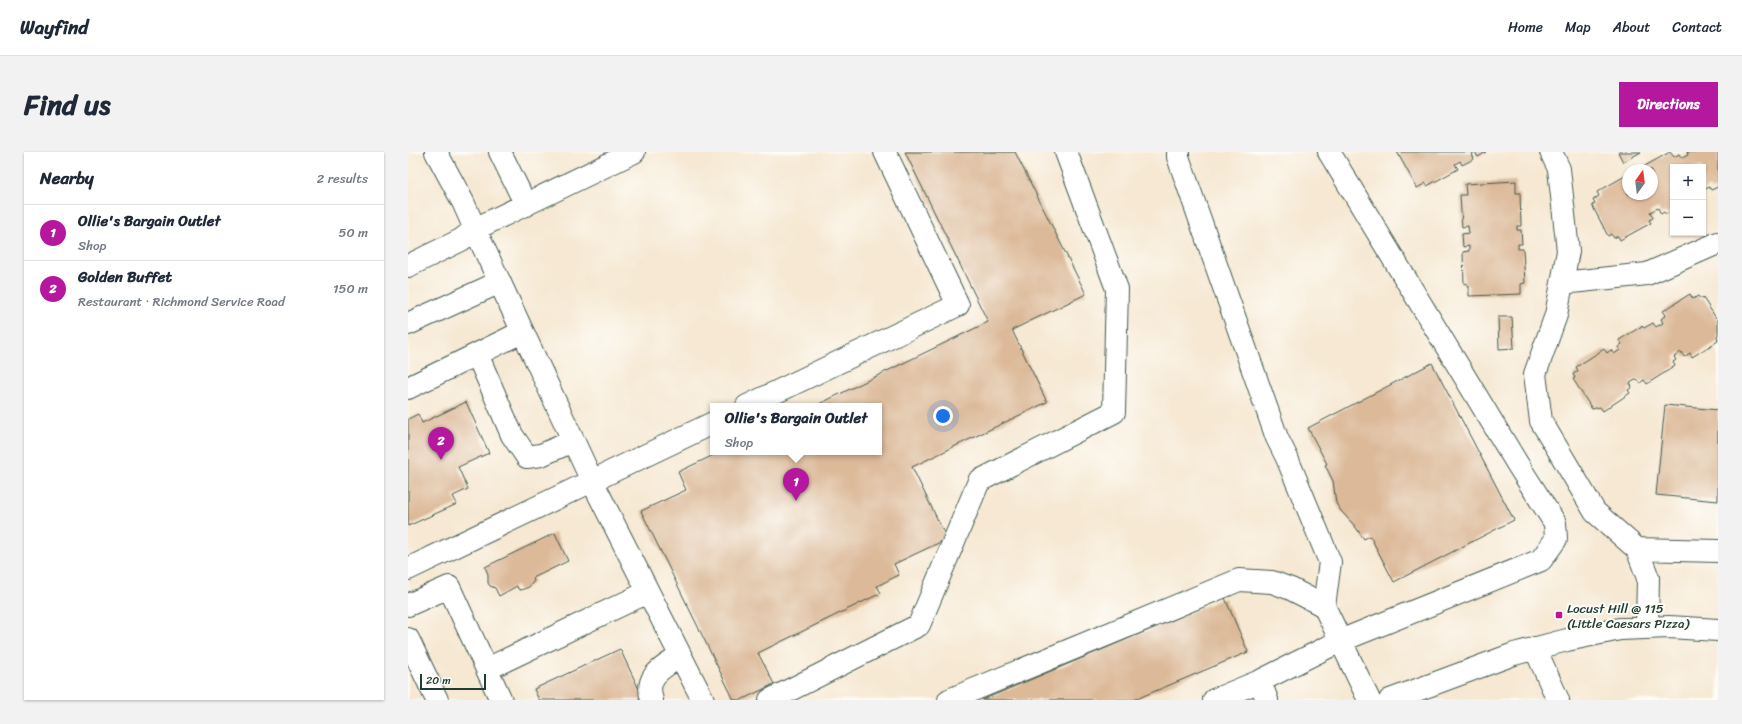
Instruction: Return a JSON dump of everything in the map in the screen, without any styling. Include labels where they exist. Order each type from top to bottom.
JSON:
[{"type":"street","points":[[436,152],[475,229],[592,481],[703,700]]},
{"type":"street","points":[[500,152],[526,205]]},
{"type":"street","points":[[408,266],[461,240],[475,229],[634,152]]},
{"type":"street","points":[[753,403],[958,305],[885,152]]},
{"type":"street","points":[[770,700],[919,625],[979,481],[1114,412],[1117,289],[1066,152]]},
{"type":"street","points":[[1178,152],[1178,157],[1277,438],[1287,458],[1330,562],[1324,606],[1369,700]]},
{"type":"street","points":[[1214,700],[1264,690],[1340,641],[1541,560],[1556,539],[1555,523],[1518,465],[1329,152]]},
{"type":"street","points":[[1551,152],[1558,169],[1568,251],[1556,315],[1535,374],[1541,421],[1595,512],[1637,549],[1648,578],[1646,628]]},
{"type":"street","points":[[1562,283],[1647,274],[1718,243]]},
{"type":"street","points":[[408,324],[500,282]]},
{"type":"street","points":[[408,388],[522,332]]},
{"type":"street","points":[[477,354],[512,435],[527,457],[541,455],[573,441]]},
{"type":"street","points":[[408,569],[710,423]]},
{"type":"street","points":[[1637,549],[1718,551]]},
{"type":"street","points":[[949,700],[1239,580],[1272,582],[1291,589],[1324,606]]},
{"type":"street","points":[[408,605],[449,587],[501,700]]},
{"type":"street","points":[[487,669],[648,592]]},
{"type":"street","points":[[1390,700],[1514,654],[1567,640],[1620,629],[1669,627],[1718,630]]},
{"type":"street","points":[[408,639],[437,700]]},
{"type":"street","points":[[1535,648],[1558,700]]},
{"type":"street","points":[[652,700],[650,684],[654,674],[680,656]]},
{"type":"building","points":[[905,152],[1015,152],[1086,294],[1012,330],[1047,402],[912,467],[947,539],[894,564],[899,575],[877,586],[881,593],[758,653],[774,684],[741,700],[734,700],[641,511],[686,490],[678,472],[714,455],[882,455],[882,403],[821,403],[988,322]]},
{"type":"building","points":[[1397,152],[1475,152],[1472,154],[1474,159],[1462,165],[1460,161],[1455,164],[1458,169],[1427,186],[1426,183],[1417,188]]},
{"type":"building","points":[[1475,152],[1486,152],[1478,157]]},
{"type":"building","points":[[1618,152],[1641,152],[1623,162]]},
{"type":"building","points":[[1670,152],[1674,157],[1679,154],[1682,158],[1688,155],[1687,152],[1718,152],[1718,187],[1711,190],[1709,187],[1706,189],[1706,164],[1670,164],[1670,212],[1666,214],[1664,212],[1661,214],[1658,208],[1650,212],[1653,218],[1649,220],[1651,223],[1620,240],[1618,236],[1614,238],[1611,234],[1608,236],[1592,205],[1595,204],[1593,200],[1599,196],[1597,192],[1622,178],[1622,200],[1658,200],[1658,164],[1648,164]]},
{"type":"building","points":[[1516,181],[1516,193],[1520,193],[1521,226],[1517,226],[1517,230],[1521,230],[1522,244],[1518,244],[1518,249],[1523,249],[1525,283],[1521,284],[1521,294],[1469,296],[1469,286],[1467,286],[1467,283],[1464,284],[1463,252],[1469,251],[1469,246],[1463,247],[1462,234],[1469,233],[1468,226],[1462,227],[1460,195],[1466,195],[1465,184]]},
{"type":"building","points":[[1690,294],[1693,299],[1698,296],[1701,299],[1703,298],[1718,321],[1718,341],[1692,357],[1690,353],[1684,357],[1681,352],[1674,357],[1676,360],[1673,362],[1675,366],[1647,384],[1644,380],[1640,383],[1637,379],[1630,383],[1632,387],[1628,390],[1630,393],[1603,411],[1600,407],[1592,409],[1573,379],[1575,378],[1573,374],[1578,371],[1576,367],[1604,349],[1607,353],[1611,350],[1614,354],[1620,350],[1618,347],[1622,344],[1619,340],[1642,326],[1644,328],[1653,323],[1656,327],[1663,323],[1661,319],[1666,315],[1663,311]]},
{"type":"building","points":[[1498,317],[1512,317],[1514,348],[1499,349]]},
{"type":"building","points":[[1432,363],[1514,520],[1394,582],[1370,536],[1364,539],[1336,503],[1333,481],[1325,465],[1327,464],[1308,428]]},
{"type":"building","points":[[466,402],[489,453],[458,467],[468,489],[453,496],[457,504],[408,526],[408,419],[418,414],[422,423]]},
{"type":"building","points":[[1665,405],[1718,410],[1718,501],[1656,495]]},
{"type":"building","points":[[555,533],[568,561],[533,578],[534,581],[529,587],[521,590],[518,589],[517,586],[499,596],[495,588],[490,586],[488,583],[488,574],[485,567]]},
{"type":"building","points":[[1225,598],[1248,652],[1134,700],[982,700]]},
{"type":"building","points":[[620,649],[644,700],[539,700],[534,689]]},
{"type":"place","name":"Golden Buffet","points":[[441,460]]},
{"type":"place","name":"Ollie's Bargain Outlet","points":[[796,501]]},
{"type":"place","name":"Locust Hill @ 115 (Little Caesars Pizza)","points":[[1559,615]]}]
